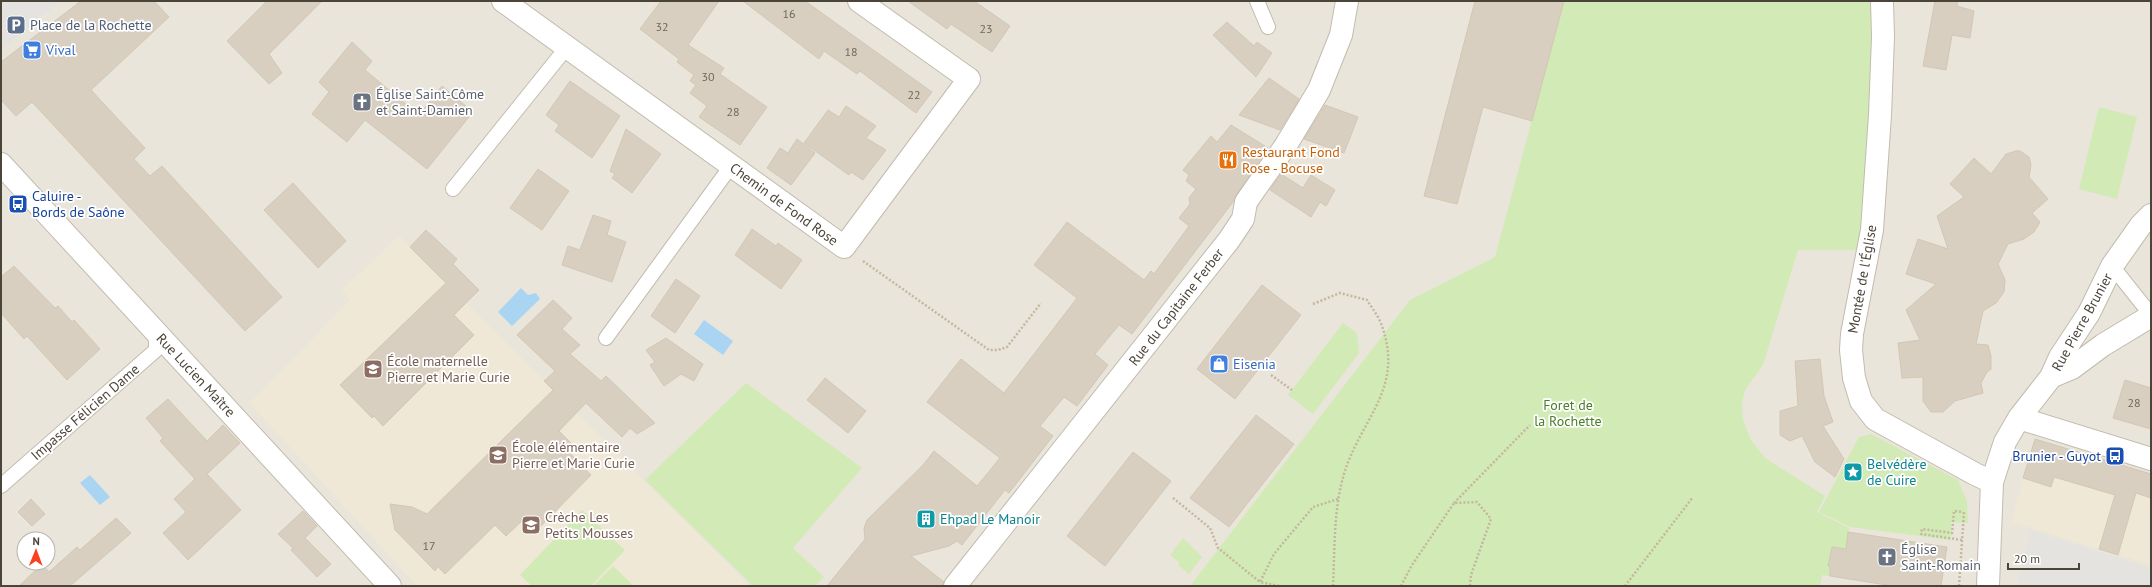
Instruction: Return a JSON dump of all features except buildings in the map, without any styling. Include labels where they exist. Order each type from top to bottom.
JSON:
[{"type":"street","name":"Chemin de Fond Rose","points":[[503,1],[844,247],[969,79],[859,1]]},
{"type":"street","name":"Rue du Capitaine Ferber","points":[[955,586],[1229,240],[1243,219],[1246,202],[1286,145],[1319,90],[1341,35],[1347,1]]},
{"type":"street","name":"Montée de l'Église","points":[[1882,1],[1883,37],[1872,230],[1852,334],[1851,350],[1854,378],[1861,401],[1875,419],[1968,471],[1992,482]]},
{"type":"street","name":"Rue Lucien Maître","points":[[1,164],[390,586]]},
{"type":"street","name":"Rue Pierre Brunier","points":[[1988,586],[1992,482],[2005,442],[2019,418],[2051,378],[2060,357],[2089,313],[2112,266],[2141,225],[2151,215]]},
{"type":"street","name":"Rue Pierre Brunier","points":[[2051,378],[2072,368],[2103,345],[2151,316]]},
{"type":"street","points":[[2019,418],[2151,458]]},
{"type":"lane","points":[[1257,1],[1268,27]]},
{"type":"lane","points":[[453,189],[567,47]]},
{"type":"lane","points":[[606,338],[731,166]]},
{"type":"lane","name":"Rue Pierre Brunier","points":[[2112,266],[2151,316]]},
{"type":"lane","name":"Impasse Félicien Dame","points":[[1,486],[156,350],[156,332]]},
{"type":"path","points":[[844,247],[989,350],[1008,347],[1041,303]]},
{"type":"path","points":[[1313,304],[1340,292],[1367,300],[1382,326],[1389,360],[1383,393],[1347,465],[1338,500],[1332,586]]},
{"type":"path","points":[[1271,375],[1292,390]]},
{"type":"path","points":[[1401,586],[1412,565],[1454,503],[1530,425]]},
{"type":"path","points":[[1625,586],[1693,497]]},
{"type":"path","points":[[1173,498],[1210,528],[1218,548],[1260,582],[1279,586]]},
{"type":"path","points":[[1260,582],[1274,554],[1312,507],[1338,500]]},
{"type":"path","points":[[1454,503],[1477,502],[1490,519],[1471,575],[1470,586]]},
{"type":"path","points":[[1962,540],[1921,534],[1922,529],[1952,534],[1954,511],[1968,512]]},
{"type":"path","points":[[1959,586],[1963,512]]},
{"type":"shaded area","points":[[1,1],[2151,1],[2151,586],[1,586]]},
{"type":"shaded area","name":"Place de la Rochette","points":[[1,1],[61,1],[1,50]]},
{"type":"shaded area","name":"École élémentaire Pierre et Marie Curie","points":[[399,236],[750,586],[417,586],[250,403],[350,300],[342,290]]},
{"type":"shaded area","points":[[2035,439],[2151,474],[2151,565],[2011,522]]},
{"type":"shaded area","points":[[2031,531],[2151,568],[2151,586],[2016,586]]},
{"type":"green space","name":"Foret de la Rochette","points":[[1564,1],[1874,1],[1875,43],[1863,248],[1857,250],[1798,250],[1763,365],[1745,390],[1742,403],[1743,420],[1751,440],[1765,458],[1825,496],[1817,512],[1849,528],[1846,549],[1832,547],[1828,565],[1830,566],[1830,576],[1822,575],[1820,586],[1190,586],[1410,300],[1495,257]]},
{"type":"green space","points":[[2099,107],[2137,117],[2117,199],[2079,189]]},
{"type":"green space","points":[[1343,323],[1357,333],[1359,353],[1313,414],[1288,395]]},
{"type":"green space","points":[[746,383],[862,468],[793,548],[824,577],[815,586],[753,586],[645,480]]},
{"type":"green space","points":[[1871,434],[1958,480],[1967,501],[1968,523],[1951,522],[1951,540],[1850,527],[1819,512],[1859,437]]},
{"type":"green space","points":[[582,510],[625,550],[591,586],[532,586],[520,575]]},
{"type":"green space","points":[[1183,538],[1202,557],[1189,574],[1178,565],[1180,563],[1170,555]]},
{"type":"green space","points":[[613,566],[634,586],[593,586]]},
{"type":"water","points":[[521,288],[528,295],[536,293],[540,299],[512,326],[498,312]]},
{"type":"water","points":[[704,320],[733,341],[723,355],[694,334]]},
{"type":"water","points":[[90,475],[110,497],[100,505],[80,483]]},
{"type":"place","name":"Place de la Rochette","points":[[16,25]]},
{"type":"place","name":"Vival","points":[[32,50]]},
{"type":"place","name":"Église Saint-Côme et Saint-Damien","points":[[362,102]]},
{"type":"place","name":"Restaurant Fond Rose - Bocuse","points":[[1228,160]]},
{"type":"place","name":"Caluire - Bords de Saône","points":[[18,204]]},
{"type":"place","name":"Eisenia","points":[[1219,364]]},
{"type":"place","name":"École maternelle Pierre et Marie Curie","points":[[373,369]]},
{"type":"place","name":"École élémentaire Pierre et Marie Curie","points":[[498,455]]},
{"type":"place","name":"Brunier - Guyot","points":[[2115,456]]},
{"type":"place","name":"Belvédère de Cuire","points":[[1853,472]]},
{"type":"place","name":"Ehpad Le Manoir","points":[[926,519]]},
{"type":"place","name":"Crèche Les Petits Mousses","points":[[531,525]]},
{"type":"place","name":"Église Saint-Romain","points":[[1887,557]]}]
